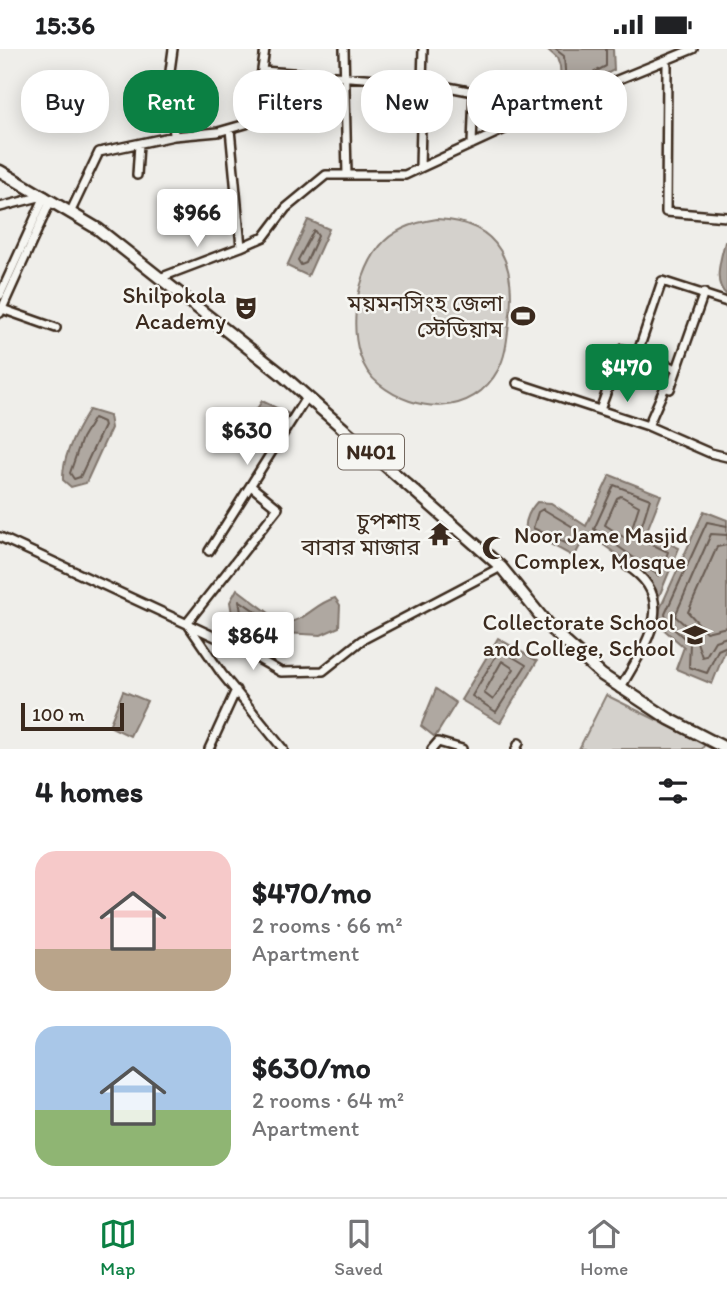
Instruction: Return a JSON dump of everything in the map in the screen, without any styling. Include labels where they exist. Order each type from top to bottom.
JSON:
[{"type":"highway","name":"N401","points":[[0,171],[71,211],[162,277],[307,396],[501,567],[552,629],[621,689],[668,719],[727,749]]},
{"type":"street","points":[[173,49],[170,71],[174,136]]},
{"type":"street","points":[[262,70],[265,49]]},
{"type":"street","points":[[344,49],[345,70]]},
{"type":"street","points":[[422,70],[423,49]]},
{"type":"street","points":[[162,277],[264,237],[286,208],[326,174],[405,174],[568,100],[693,49]]},
{"type":"street","points":[[667,66],[666,212],[727,217]]},
{"type":"street","points":[[71,211],[99,152],[174,136],[233,128]]},
{"type":"street","points":[[230,129],[241,247]]},
{"type":"street","points":[[346,133],[347,175]]},
{"type":"street","points":[[420,167],[421,133]]},
{"type":"street","points":[[472,133],[472,144]]},
{"type":"street","points":[[137,175],[139,143]]},
{"type":"street","points":[[0,208],[46,197],[40,218],[0,295]]},
{"type":"street","points":[[21,257],[1,311],[56,328]]},
{"type":"street","points":[[637,355],[662,281],[727,302]]},
{"type":"street","points":[[648,426],[665,387],[670,389],[704,293]]},
{"type":"street","points":[[600,410],[622,349],[677,369]]},
{"type":"street","points":[[517,383],[648,426],[710,453],[727,457]]},
{"type":"street","points":[[209,551],[307,396]]},
{"type":"street","points":[[187,623],[278,508],[251,486]]},
{"type":"street","points":[[0,537],[187,623],[281,672],[323,671],[362,640],[501,567]]},
{"type":"street","points":[[621,689],[655,625],[653,597],[647,581],[627,566]]},
{"type":"street","points":[[187,623],[283,749]]},
{"type":"street","points":[[209,749],[236,690]]},
{"type":"street","points":[[432,749],[438,742],[462,749]]},
{"type":"shaded area","points":[[437,219],[459,222],[490,238],[507,266],[511,302],[503,359],[487,385],[474,396],[459,403],[426,405],[394,394],[379,384],[367,371],[356,336],[356,316],[363,277],[380,246],[406,227]]},
{"type":"shaded area","points":[[606,695],[705,744],[702,749],[579,749]]},
{"type":"water","points":[[547,49],[613,49],[614,70],[560,70],[557,58]]},
{"type":"water","points":[[308,220],[329,229],[308,276],[287,266]]},
{"type":"water","points":[[725,242],[727,295],[722,290],[719,278]]},
{"type":"water","points":[[262,401],[289,414],[273,440],[247,424]]},
{"type":"water","points":[[89,410],[109,416],[111,428],[86,483],[71,487],[63,480],[65,462],[75,434]]},
{"type":"water","points":[[610,475],[661,495],[646,533],[679,548],[655,606],[653,585],[648,577],[587,533],[574,557],[534,535],[532,539],[527,537],[527,518],[537,502],[551,503],[586,526]]},
{"type":"water","points":[[704,511],[727,520],[727,646],[712,684],[676,669],[684,647],[661,627],[658,613]]},
{"type":"water","points":[[237,589],[282,623],[297,620],[335,598],[340,605],[339,627],[321,635],[245,631],[233,620],[230,602]]},
{"type":"water","points":[[498,638],[537,661],[500,723],[461,700]]},
{"type":"water","points":[[436,689],[456,703],[435,737],[421,726]]},
{"type":"water","points":[[123,691],[147,701],[130,736],[109,726]]},
{"type":"place","name":"Shilpokola Academy","points":[[246,308]]},
{"type":"place","name":"ময়মনসিংহ জেলা স্টেডিয়াম","points":[[523,316]]},
{"type":"place","name":"চুপশাহ বাবার মাজার","points":[[440,534]]},
{"type":"place","name":"Noor Jame Masjid Complex, Mosque","points":[[494,548]]},
{"type":"place","name":"Collectorate School and College, School","points":[[695,635]]}]
